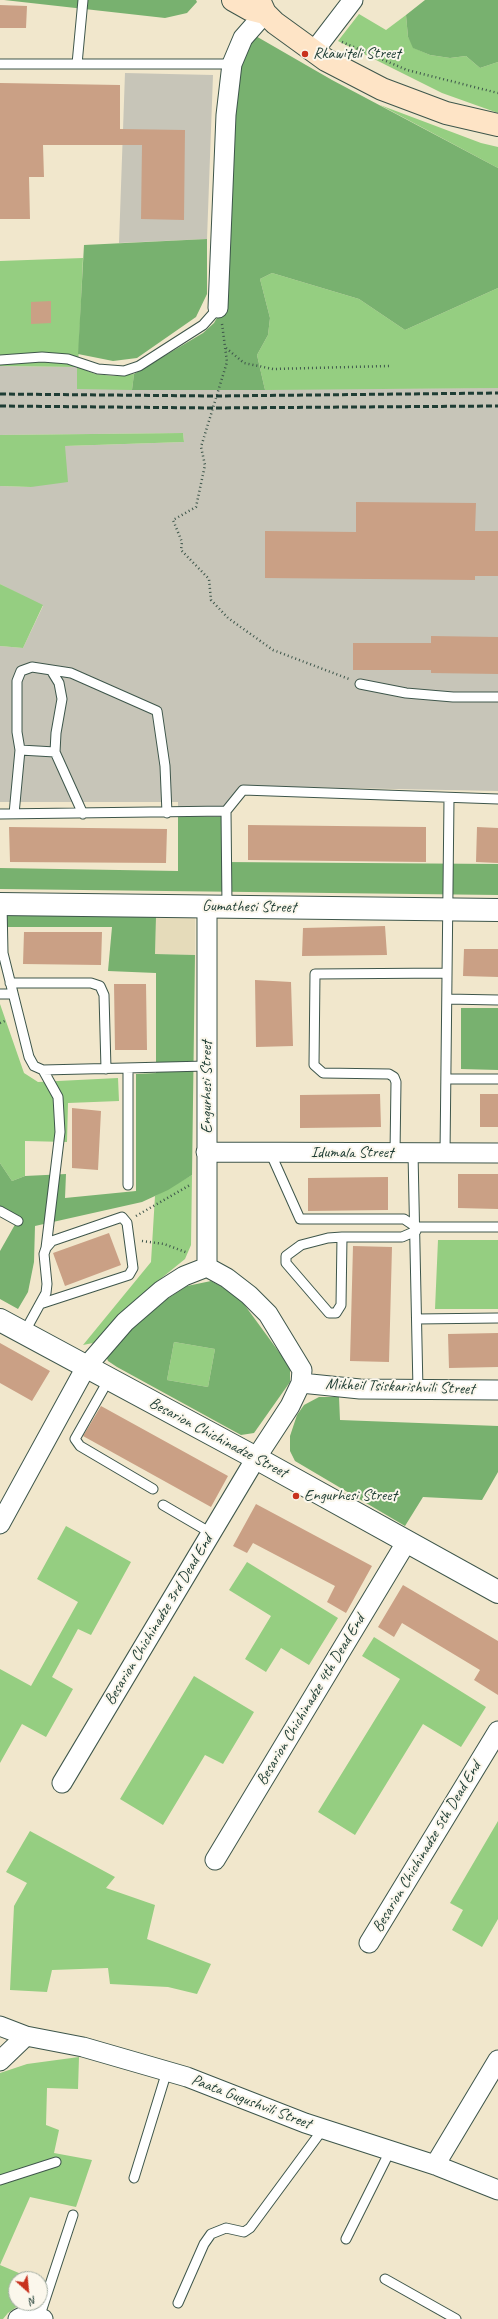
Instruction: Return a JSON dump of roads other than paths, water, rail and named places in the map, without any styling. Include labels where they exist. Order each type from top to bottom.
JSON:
[{"type":"main road","points":[[233,0],[249,9],[262,6],[320,44],[382,89],[446,113],[498,125]]},
{"type":"street","points":[[320,44],[353,0]]},
{"type":"street","points":[[218,308],[226,115],[232,64],[243,38],[262,6]]},
{"type":"street","name":"Gumathesi Street","points":[[1,904],[498,910]]},
{"type":"street","name":"Engurhesi Street","points":[[207,1267],[207,1066],[217,906]]},
{"type":"street","name":"Idumala Street","points":[[206,1152],[498,1153]]},
{"type":"street","points":[[0,1524],[86,1366],[125,1322],[153,1297],[184,1276],[207,1267],[238,1286],[268,1314],[302,1370],[301,1383],[290,1406],[256,1458]]},
{"type":"street","name":"Besarion Chichinadze Street","points":[[0,1320],[256,1458],[498,1592]]},
{"type":"street","name":"Mikheil Tsiskarishvili Street","points":[[301,1383],[360,1389],[498,1390]]},
{"type":"street","name":"Besarion Chichinadze 3rd Dead End","points":[[62,1783],[256,1458]]},
{"type":"street","name":"Besarion Chichinadze 4th Dead End","points":[[215,1860],[406,1541]]},
{"type":"street","name":"Besarion Chichinadze 5th Dead End","points":[[369,1943],[498,1731]]},
{"type":"street","name":"Paata Gugushvili Street","points":[[0,2026],[26,2036],[83,2047],[167,2071],[323,2129],[434,2165],[498,2190]]},
{"type":"street","points":[[0,2061],[26,2036]]},
{"type":"street","points":[[434,2165],[498,2060]]},
{"type":"street","points":[[18,2319],[28,2314],[41,2318]]},
{"type":"lane","points":[[77,64],[83,0]]},
{"type":"lane","points":[[0,64],[232,64]]},
{"type":"lane","points":[[0,360],[42,357],[68,359],[98,369],[124,371],[139,366],[203,325],[218,308]]},
{"type":"lane","points":[[14,814],[20,750],[17,724],[17,681],[21,671],[32,667],[71,673],[157,711],[165,766],[167,813]]},
{"type":"lane","points":[[51,670],[59,683],[62,699],[56,733],[56,752],[83,814]]},
{"type":"lane","points":[[360,684],[406,693],[454,697],[498,697]]},
{"type":"lane","points":[[20,750],[56,752]]},
{"type":"lane","points":[[217,906],[226,811],[243,790],[498,800]]},
{"type":"lane","points":[[445,1153],[449,799]]},
{"type":"lane","points":[[0,814],[167,813],[226,811]]},
{"type":"lane","points":[[1,904],[3,953],[29,1057],[34,1066],[43,1070],[207,1066]]},
{"type":"lane","points":[[418,1390],[416,1229],[404,1153],[396,1082],[394,1077],[389,1074],[323,1073],[314,1065],[315,974],[448,973]]},
{"type":"lane","points":[[10,983],[91,982],[100,986],[104,995],[106,1068]]},
{"type":"lane","points":[[0,994],[13,994]]},
{"type":"lane","points":[[447,999],[498,1000]]},
{"type":"lane","points":[[128,1068],[128,1185]]},
{"type":"lane","points":[[24,1333],[46,1293],[48,1284],[44,1254],[46,1248],[60,1132],[58,1097],[43,1070]]},
{"type":"lane","points":[[446,1079],[498,1079]]},
{"type":"lane","points":[[270,1152],[300,1219],[404,1219],[416,1229]]},
{"type":"lane","points":[[0,1211],[18,1221]]},
{"type":"lane","points":[[40,1304],[129,1275],[133,1268],[127,1222],[122,1217],[115,1217],[52,1241],[46,1248]]},
{"type":"lane","points":[[342,1237],[341,1305],[336,1313],[329,1313],[286,1264],[286,1256],[301,1245],[328,1238],[342,1237],[402,1237],[416,1229],[498,1227]]},
{"type":"lane","points":[[417,1319],[498,1318]]},
{"type":"lane","points":[[109,1379],[76,1439],[80,1446],[153,1489]]},
{"type":"lane","points":[[163,1505],[211,1533]]},
{"type":"lane","points":[[134,2178],[167,2071]]},
{"type":"lane","points":[[178,2303],[204,2244],[211,2234],[226,2228],[244,2232],[250,2228],[323,2129]]},
{"type":"lane","points":[[346,2239],[390,2151]]},
{"type":"lane","points":[[0,2180],[56,2162]]},
{"type":"lane","points":[[41,2318],[73,2214]]},
{"type":"lane","points":[[385,2279],[456,2319]]},
{"type":"railway","points":[[0,394],[216,396],[498,393]]},
{"type":"railway","points":[[0,406],[212,408],[498,406]]},
{"type":"place","name":"Rkawiteli Street","points":[[305,54]]},
{"type":"place","name":"Engurhesi Street","points":[[296,1496]]}]
